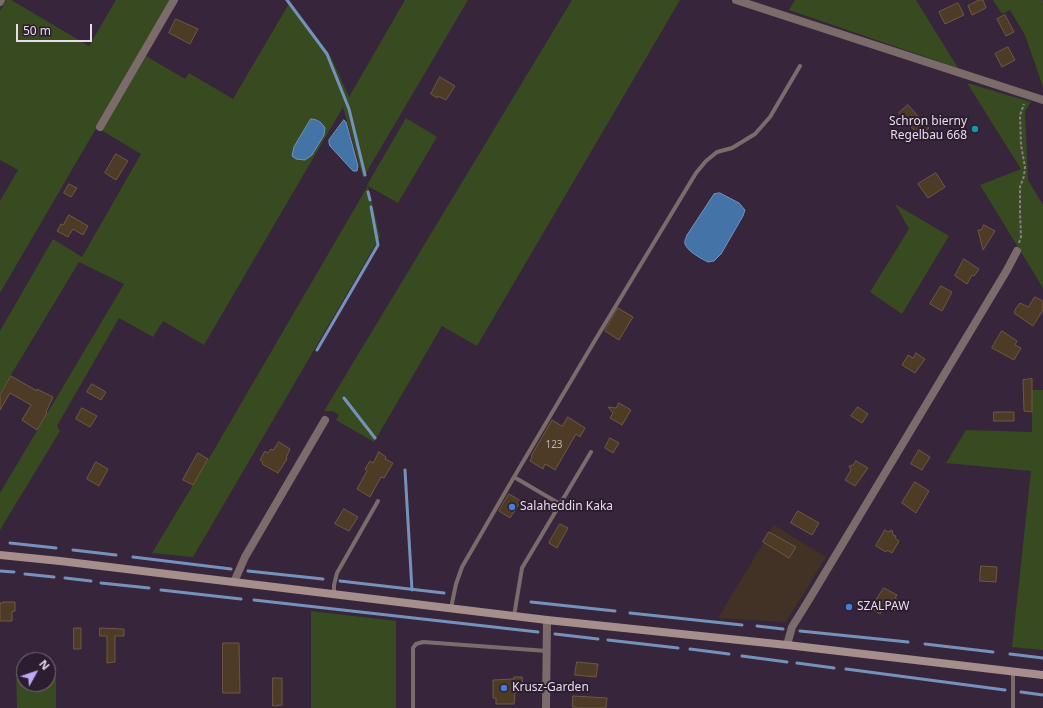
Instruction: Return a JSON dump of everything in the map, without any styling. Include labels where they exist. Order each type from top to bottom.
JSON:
[{"type":"street","points":[[100,127],[174,0]]},
{"type":"street","points":[[736,0],[1043,100]]},
{"type":"street","points":[[787,645],[792,627],[1018,251]]},
{"type":"street","points":[[234,582],[245,557],[325,420]]},
{"type":"street","points":[[0,555],[547,620],[787,645],[1043,675]]},
{"type":"street","points":[[546,708],[547,620]]},
{"type":"lane","points":[[451,608],[456,584],[462,567],[594,342],[696,173],[706,161],[717,152],[732,148],[755,134],[770,117],[800,66]]},
{"type":"lane","points":[[514,616],[522,568],[591,452]]},
{"type":"lane","points":[[514,477],[560,504]]},
{"type":"lane","points":[[334,594],[334,585],[337,573],[378,501]]},
{"type":"lane","points":[[413,708],[413,648],[416,644],[423,642],[547,651]]},
{"type":"lane","points":[[1013,671],[1013,708]]},
{"type":"path","points":[[1018,251],[1020,237],[1020,187],[1024,176],[1025,167],[1021,145],[1020,115],[1029,96]]},
{"type":"shaded area","points":[[774,525],[826,557],[786,622],[718,618]]},
{"type":"green space","points":[[6,0],[11,0],[89,46],[116,0],[171,0],[0,293],[0,201],[18,170],[0,160],[0,11]]},
{"type":"green space","points":[[405,0],[468,0],[363,178],[343,107],[204,345],[163,321],[153,337],[119,318],[57,426],[60,431],[0,530],[0,493],[124,284],[79,262],[0,393],[0,331],[53,239],[82,257],[141,154],[101,130],[146,56],[185,79],[189,73],[233,99],[290,2],[330,55],[349,97]]},
{"type":"green space","points":[[572,0],[680,0],[477,346],[442,326],[374,442],[336,420],[339,415],[333,411],[324,411]]},
{"type":"green space","points":[[795,0],[916,0],[958,68],[789,10]]},
{"type":"green space","points":[[993,0],[1042,0],[1043,87],[1025,35],[1010,10],[1002,14]]},
{"type":"green space","points":[[967,83],[1031,102],[1025,111],[1028,180],[1043,205],[1043,288],[980,185],[1021,169]]},
{"type":"green space","points":[[406,118],[437,137],[398,203],[367,185]]},
{"type":"green space","points":[[368,186],[380,237],[193,557],[152,553],[214,450]]},
{"type":"green space","points":[[895,204],[949,236],[902,314],[870,292],[909,229]]},
{"type":"green space","points":[[1032,390],[1043,390],[1043,650],[1012,647],[1031,471],[946,463],[966,430],[1032,432]]},
{"type":"green space","points":[[311,611],[396,621],[396,708],[311,708]]},
{"type":"green space","points":[[17,692],[56,692],[56,708],[17,708]]},
{"type":"water","points":[[311,119],[323,124],[325,128],[324,135],[312,155],[305,160],[296,159],[292,156],[294,147]]},
{"type":"water","points":[[344,120],[346,122],[358,166],[357,171],[353,171],[329,143],[329,140]]},
{"type":"water","points":[[720,193],[739,203],[745,210],[721,254],[714,261],[708,262],[689,250],[685,244],[685,241],[687,235],[714,194]]},
{"type":"building","points":[[979,0],[983,0],[986,8],[972,15],[968,6]]},
{"type":"building","points":[[958,3],[964,15],[945,24],[939,12]]},
{"type":"building","points":[[1005,15],[1014,32],[1006,36],[997,19]]},
{"type":"building","points":[[176,19],[198,29],[190,44],[169,33]]},
{"type":"building","points":[[1008,47],[1015,60],[1002,67],[995,54]]},
{"type":"building","points":[[440,77],[455,86],[446,100],[438,96],[437,98],[431,94]]},
{"type":"building","points":[[908,105],[929,128],[920,137],[899,113]]},
{"type":"building","points":[[116,154],[128,161],[116,180],[105,173]]},
{"type":"building","points":[[936,173],[945,187],[928,198],[918,184]]},
{"type":"building","points":[[69,184],[77,188],[71,197],[64,193]]},
{"type":"building","points":[[69,215],[88,226],[83,235],[73,229],[68,237],[57,231]]},
{"type":"building","points":[[984,225],[995,231],[983,250],[978,230],[981,230]]},
{"type":"building","points":[[964,259],[979,269],[974,276],[972,275],[967,284],[955,276]]},
{"type":"building","points":[[941,286],[952,292],[942,311],[930,304]]},
{"type":"building","points":[[1035,297],[1043,301],[1043,310],[1033,326],[1014,313],[1020,303],[1028,307]]},
{"type":"building","points":[[618,308],[633,317],[619,340],[605,331]]},
{"type":"building","points":[[1002,331],[1017,341],[1015,345],[1021,348],[1014,360],[992,348]]},
{"type":"building","points":[[916,353],[925,359],[915,373],[902,365],[908,355],[913,358]]},
{"type":"building","points":[[11,376],[37,391],[37,389],[53,397],[46,412],[47,413],[37,430],[22,420],[31,405],[10,393],[0,410],[0,395]]},
{"type":"building","points":[[1032,379],[1032,412],[1024,411],[1023,380]]},
{"type":"building","points":[[92,384],[106,392],[101,400],[87,392]]},
{"type":"building","points":[[619,403],[631,410],[622,425],[610,418],[613,413],[608,407],[616,408]]},
{"type":"building","points":[[858,407],[868,414],[862,423],[851,416]]},
{"type":"building","points":[[82,408],[97,416],[90,427],[76,419]]},
{"type":"building","points":[[994,412],[1014,412],[1014,421],[994,421]]},
{"type":"building","points":[[568,417],[585,428],[580,437],[576,434],[555,470],[545,464],[543,469],[530,461],[531,456],[552,420],[562,426]]},
{"type":"building","points":[[610,438],[619,443],[613,453],[605,448]]},
{"type":"building","points":[[279,442],[290,449],[286,458],[287,459],[278,473],[262,464],[263,462],[260,460],[265,451],[268,453],[271,449],[273,450]]},
{"type":"building","points":[[919,450],[930,457],[922,470],[911,464]]},
{"type":"building","points":[[379,452],[386,457],[385,459],[393,463],[384,478],[381,477],[370,497],[357,489],[367,471],[365,469],[370,461],[373,463]]},
{"type":"building","points":[[198,453],[208,459],[193,485],[183,480]]},
{"type":"building","points":[[856,461],[868,468],[855,486],[845,480],[851,470],[849,466],[853,465]]},
{"type":"building","points":[[96,462],[108,469],[99,486],[87,479]]},
{"type":"building","points":[[915,482],[929,491],[916,513],[902,503]]},
{"type":"building","points":[[509,494],[521,501],[510,518],[499,511]]},
{"type":"building","points":[[344,509],[358,517],[349,531],[335,524]]},
{"type":"building","points":[[798,511],[819,523],[812,535],[791,523]]},
{"type":"building","points":[[560,524],[568,528],[557,548],[549,543]]},
{"type":"building","points":[[885,530],[888,532],[892,530],[893,535],[896,536],[895,538],[899,541],[892,553],[887,550],[886,552],[876,546]]},
{"type":"building","points":[[769,532],[796,547],[789,558],[763,542]]},
{"type":"building","points":[[981,566],[997,567],[996,582],[980,581]]},
{"type":"building","points":[[884,588],[897,595],[895,598],[900,601],[894,611],[885,605],[880,614],[871,608]]},
{"type":"building","points":[[15,602],[15,611],[12,612],[12,621],[0,621],[0,603]]},
{"type":"building","points":[[74,628],[81,628],[81,649],[74,649]]},
{"type":"building","points":[[100,628],[124,629],[124,636],[115,636],[115,662],[107,663],[107,636],[100,636]]},
{"type":"building","points":[[223,643],[239,643],[240,693],[223,693]]},
{"type":"building","points":[[577,662],[598,664],[596,677],[575,675]]},
{"type":"building","points":[[514,677],[522,677],[523,692],[515,692],[514,704],[496,704],[496,698],[493,698],[493,680],[514,679]]},
{"type":"building","points":[[273,678],[282,678],[282,705],[273,706]]},
{"type":"building","points":[[573,696],[607,698],[606,708],[573,707]]},
{"type":"waterway","points":[[287,0],[327,54],[349,109],[365,175]]},
{"type":"waterway","points":[[368,192],[370,200]]},
{"type":"waterway","points":[[317,350],[378,245],[371,207]]},
{"type":"waterway","points":[[344,398],[375,438]]},
{"type":"waterway","points":[[405,470],[412,590]]},
{"type":"waterway","points":[[10,543],[56,548]]},
{"type":"waterway","points":[[73,550],[116,555]]},
{"type":"waterway","points":[[133,557],[231,569]]},
{"type":"waterway","points":[[0,571],[14,572]]},
{"type":"waterway","points":[[248,571],[323,579]]},
{"type":"waterway","points":[[25,574],[54,577]]},
{"type":"waterway","points":[[65,578],[91,581]]},
{"type":"waterway","points":[[340,581],[444,593]]},
{"type":"waterway","points":[[101,583],[149,588]]},
{"type":"waterway","points":[[161,590],[241,599]]},
{"type":"waterway","points":[[254,600],[538,632]]},
{"type":"waterway","points":[[531,602],[615,611]]},
{"type":"waterway","points":[[630,613],[742,625]]},
{"type":"waterway","points":[[757,626],[783,629]]},
{"type":"waterway","points":[[800,631],[908,642]]},
{"type":"waterway","points":[[555,634],[598,639]]},
{"type":"waterway","points":[[608,640],[678,648]]},
{"type":"waterway","points":[[925,644],[993,652]]},
{"type":"waterway","points":[[690,649],[729,654]]},
{"type":"waterway","points":[[1010,654],[1043,658]]},
{"type":"waterway","points":[[742,656],[787,662]]},
{"type":"waterway","points":[[797,663],[834,668]]},
{"type":"waterway","points":[[846,669],[1005,690]]},
{"type":"waterway","points":[[1021,692],[1043,695]]},
{"type":"place","name":"Schron bierny Regelbau 668","points":[[975,129]]},
{"type":"place","name":"Salaheddin Kaka","points":[[512,507]]},
{"type":"place","name":"SZALPAW","points":[[849,607]]},
{"type":"place","name":"Krusz-Garden","points":[[504,688]]}]
